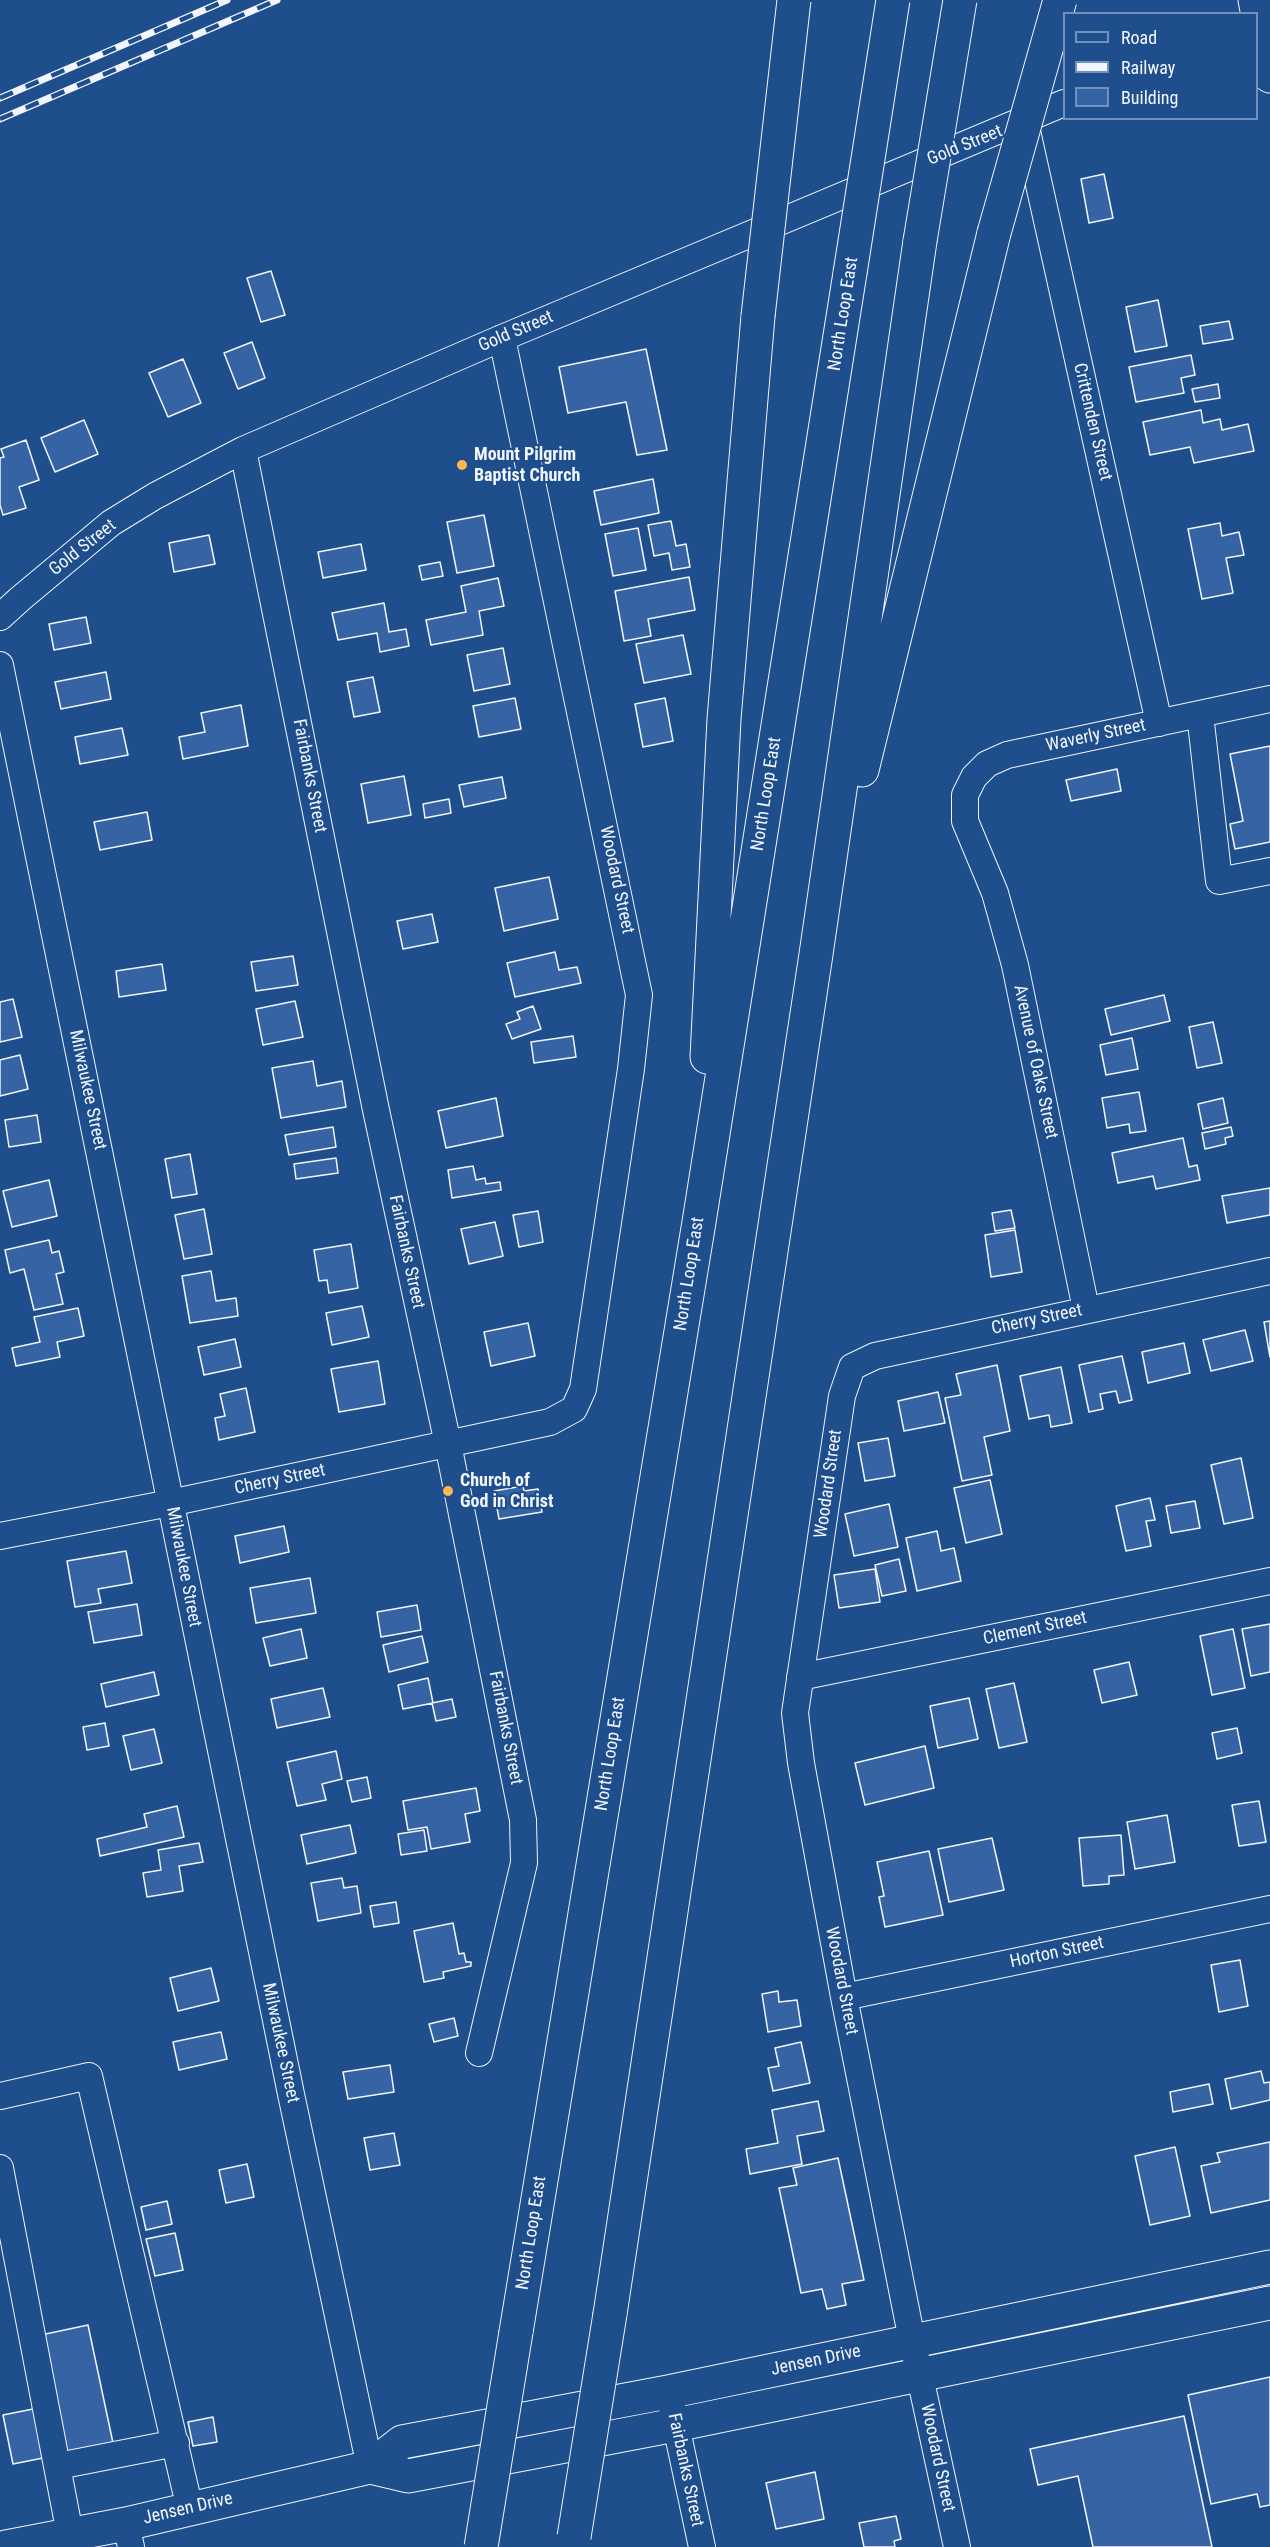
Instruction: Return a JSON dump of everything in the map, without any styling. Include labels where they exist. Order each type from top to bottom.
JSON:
[{"type":"main road","points":[[699,1222],[724,719],[758,316],[794,0]]},
{"type":"main road","name":"North Loop East","points":[[481,2547],[699,1222],[893,0]]},
{"type":"main road","points":[[573,2542],[610,2314],[815,961],[920,242],[960,0]]},
{"type":"main road","points":[[815,961],[994,233],[1060,0]]},
{"type":"main road","points":[[1260,9],[1270,76]]},
{"type":"main road","name":"Jensen Drive","points":[[6,2547],[70,2534],[128,2535],[190,2509],[370,2467],[402,2442],[668,2392],[1270,2267]]},
{"type":"main road","name":"Jensen Drive","points":[[370,2467],[408,2476],[675,2425],[1270,2303]]},
{"type":"street","name":"Gold Street","points":[[0,617],[111,523],[155,496],[243,450],[502,338],[1025,122],[1063,104]]},
{"type":"street","name":"Crittenden Street","points":[[1025,122],[1159,723]]},
{"type":"street","name":"Woodard Street","points":[[502,338],[639,996],[631,1069],[583,1389],[574,1409],[559,1417]]},
{"type":"street","name":"Fairbanks Street","points":[[243,450],[374,1099],[448,1444],[523,1820],[524,1863],[479,2053]]},
{"type":"street","name":"Milwaukee Street","points":[[0,665],[293,2106],[370,2467]]},
{"type":"street","name":"Waverly Street","points":[[965,821],[965,795],[974,777],[987,764],[1007,755],[1270,699]]},
{"type":"street","points":[[1200,714],[1219,881],[1270,871]]},
{"type":"street","name":"Avenue of Oaks Street","points":[[965,821],[1005,922],[1086,1309]]},
{"type":"street","name":"Cherry Street","points":[[839,1412],[852,1366],[874,1356],[1270,1271]]},
{"type":"street","name":"Woodard Street","points":[[839,1412],[795,1713],[801,1763],[844,1997],[919,2375],[957,2547]]},
{"type":"street","name":"Cherry Street","points":[[0,1536],[170,1503],[448,1444],[550,1422],[559,1417]]},
{"type":"street","name":"Clement Street","points":[[800,1677],[1270,1581]]},
{"type":"street","name":"Horton Street","points":[[844,1997],[1270,1909]]},
{"type":"street","points":[[0,2096],[89,2076],[190,2509]]},
{"type":"street","points":[[0,2168],[70,2534]]},
{"type":"street","name":"Fairbanks Street","points":[[668,2392],[702,2547]]},
{"type":"street","points":[[58,2466],[176,2443]]},
{"type":"building","points":[[1104,174],[1113,218],[1089,223],[1081,179]]},
{"type":"building","points":[[271,271],[285,315],[261,322],[247,278]]},
{"type":"building","points":[[1158,300],[1167,346],[1135,352],[1126,307]]},
{"type":"building","points":[[1229,321],[1233,339],[1203,344],[1200,326]]},
{"type":"building","points":[[252,342],[265,378],[238,389],[224,353]]},
{"type":"building","points":[[646,349],[667,450],[637,455],[626,402],[568,413],[559,367]]},
{"type":"building","points":[[1191,355],[1195,375],[1181,378],[1184,393],[1136,402],[1129,367]]},
{"type":"building","points":[[183,359],[201,403],[168,417],[149,373]]},
{"type":"building","points":[[1218,384],[1220,398],[1195,402],[1192,389]]},
{"type":"building","points":[[1201,410],[1203,423],[1220,419],[1222,430],[1248,424],[1254,451],[1194,463],[1190,447],[1150,455],[1143,422]]},
{"type":"building","points":[[84,420],[98,454],[55,472],[41,438]]},
{"type":"building","points":[[26,440],[39,480],[19,487],[26,508],[3,515],[0,505],[0,458],[4,457],[1,449]]},
{"type":"building","points":[[653,479],[659,513],[601,525],[594,491]]},
{"type":"building","points":[[484,515],[494,566],[457,573],[447,522]]},
{"type":"building","points":[[671,521],[676,546],[686,544],[690,567],[672,570],[669,553],[654,556],[648,525]]},
{"type":"building","points":[[1220,523],[1222,536],[1239,532],[1244,555],[1226,558],[1233,593],[1202,599],[1188,529]]},
{"type":"building","points":[[638,528],[646,570],[613,576],[605,534]]},
{"type":"building","points":[[209,535],[215,564],[174,572],[169,543]]},
{"type":"building","points":[[361,544],[366,570],[323,578],[318,552]]},
{"type":"building","points":[[440,562],[443,576],[422,580],[419,566]]},
{"type":"building","points":[[689,577],[695,610],[648,619],[651,636],[624,641],[615,591]]},
{"type":"building","points":[[498,578],[504,606],[479,611],[483,635],[431,645],[426,620],[466,612],[461,586]]},
{"type":"building","points":[[384,603],[389,632],[406,629],[409,646],[380,652],[377,633],[338,640],[332,613]]},
{"type":"building","points":[[86,617],[91,643],[54,650],[49,624]]},
{"type":"building","points":[[683,635],[691,674],[644,683],[636,644]]},
{"type":"building","points":[[503,648],[510,684],[474,691],[467,655]]},
{"type":"building","points":[[106,672],[111,699],[61,709],[55,682]]},
{"type":"building","points":[[373,677],[380,712],[354,717],[347,682]]},
{"type":"building","points":[[515,698],[521,729],[479,737],[473,706]]},
{"type":"building","points":[[665,698],[673,741],[643,747],[635,704]]},
{"type":"building","points":[[241,705],[248,746],[183,759],[179,737],[205,732],[201,713]]},
{"type":"building","points":[[122,728],[128,755],[80,764],[75,737]]},
{"type":"building","points":[[1270,746],[1270,842],[1235,849],[1230,824],[1243,821],[1230,754]]},
{"type":"building","points":[[1117,769],[1121,791],[1071,801],[1066,780]]},
{"type":"building","points":[[404,776],[411,815],[368,823],[361,784]]},
{"type":"building","points":[[502,777],[506,798],[464,807],[459,785]]},
{"type":"building","points":[[449,799],[451,813],[425,818],[423,804]]},
{"type":"building","points":[[147,812],[152,840],[100,850],[94,822]]},
{"type":"building","points":[[549,877],[558,919],[504,931],[495,888]]},
{"type":"building","points":[[432,914],[438,942],[403,949],[397,921]]},
{"type":"building","points":[[555,952],[559,970],[577,967],[581,983],[515,997],[507,963]]},
{"type":"building","points":[[293,956],[298,985],[256,991],[251,962]]},
{"type":"building","points":[[162,964],[166,990],[119,997],[116,971]]},
{"type":"building","points":[[1164,995],[1170,1021],[1111,1035],[1105,1009]]},
{"type":"building","points":[[13,999],[22,1037],[0,1042],[0,1002]]},
{"type":"building","points":[[295,1001],[303,1037],[263,1045],[256,1009]]},
{"type":"building","points":[[533,1006],[541,1029],[512,1039],[506,1024],[520,1019],[517,1012]]},
{"type":"building","points":[[1213,1022],[1222,1063],[1197,1068],[1189,1027]]},
{"type":"building","points":[[573,1036],[576,1057],[534,1063],[531,1042]]},
{"type":"building","points":[[1132,1038],[1138,1069],[1106,1075],[1100,1045]]},
{"type":"building","points":[[20,1055],[28,1089],[0,1096],[0,1060]]},
{"type":"building","points":[[313,1061],[317,1086],[342,1081],[346,1107],[281,1118],[272,1068]]},
{"type":"building","points":[[1139,1092],[1146,1131],[1130,1133],[1129,1124],[1107,1128],[1102,1098]]},
{"type":"building","points":[[496,1098],[503,1136],[446,1148],[438,1111]]},
{"type":"building","points":[[1223,1098],[1228,1123],[1203,1129],[1198,1104]]},
{"type":"building","points":[[37,1115],[41,1142],[9,1147],[5,1120]]},
{"type":"building","points":[[333,1127],[336,1147],[289,1155],[285,1135]]},
{"type":"building","points":[[1231,1127],[1233,1136],[1225,1138],[1226,1144],[1205,1149],[1202,1133]]},
{"type":"building","points":[[1183,1138],[1189,1167],[1197,1165],[1200,1180],[1156,1189],[1153,1176],[1118,1183],[1112,1153]]},
{"type":"building","points":[[190,1154],[197,1194],[172,1198],[165,1159]]},
{"type":"building","points":[[336,1158],[338,1173],[296,1179],[294,1164]]},
{"type":"building","points":[[473,1166],[476,1180],[485,1178],[486,1184],[500,1182],[501,1190],[452,1198],[448,1170]]},
{"type":"building","points":[[49,1180],[57,1216],[12,1227],[3,1191]]},
{"type":"building","points":[[1270,1188],[1270,1215],[1227,1223],[1222,1196]]},
{"type":"building","points":[[204,1209],[212,1254],[184,1259],[175,1215]]},
{"type":"building","points":[[1011,1210],[1015,1228],[995,1231],[992,1213]]},
{"type":"building","points":[[538,1211],[543,1242],[519,1247],[513,1215]]},
{"type":"building","points":[[495,1222],[503,1256],[469,1264],[461,1229]]},
{"type":"building","points":[[1015,1230],[1022,1272],[991,1277],[985,1235]]},
{"type":"building","points":[[49,1240],[52,1253],[59,1251],[64,1272],[56,1274],[63,1304],[34,1310],[24,1269],[10,1273],[5,1250]]},
{"type":"building","points":[[351,1244],[358,1288],[329,1293],[327,1280],[319,1281],[314,1250]]},
{"type":"building","points":[[211,1271],[216,1301],[236,1298],[238,1316],[190,1323],[182,1276]]},
{"type":"building","points":[[362,1306],[369,1337],[332,1345],[326,1313]]},
{"type":"building","points":[[78,1308],[84,1336],[57,1342],[60,1357],[16,1366],[12,1348],[40,1342],[34,1317]]},
{"type":"building","points":[[1270,1321],[1270,1357],[1264,1322]]},
{"type":"building","points":[[528,1323],[535,1356],[491,1366],[484,1332]]},
{"type":"building","points":[[1245,1330],[1253,1361],[1211,1371],[1203,1340]]},
{"type":"building","points":[[235,1339],[241,1367],[204,1375],[198,1347]]},
{"type":"building","points":[[1184,1343],[1190,1373],[1148,1383],[1142,1352]]},
{"type":"building","points":[[1122,1356],[1132,1400],[1119,1403],[1116,1391],[1100,1394],[1103,1409],[1089,1412],[1079,1365]]},
{"type":"building","points":[[378,1361],[385,1404],[339,1412],[331,1369]]},
{"type":"building","points":[[997,1365],[1010,1431],[984,1437],[992,1475],[962,1481],[945,1398],[961,1395],[956,1374]]},
{"type":"building","points":[[1061,1367],[1072,1423],[1051,1427],[1049,1415],[1029,1419],[1020,1376]]},
{"type":"building","points":[[246,1388],[255,1432],[219,1440],[215,1418],[225,1416],[220,1394]]},
{"type":"building","points":[[938,1392],[945,1423],[904,1431],[898,1401]]},
{"type":"building","points":[[888,1438],[895,1476],[865,1481],[858,1443]]},
{"type":"building","points":[[1241,1458],[1253,1518],[1224,1524],[1211,1465]]},
{"type":"building","points":[[990,1480],[1002,1534],[966,1543],[954,1488]]},
{"type":"building","points":[[523,1486],[524,1491],[538,1489],[542,1512],[499,1519],[494,1491]]},
{"type":"building","points":[[1150,1498],[1155,1520],[1146,1521],[1151,1546],[1126,1551],[1116,1506]]},
{"type":"building","points":[[1195,1501],[1200,1528],[1171,1533],[1166,1506]]},
{"type":"building","points":[[889,1504],[898,1547],[854,1556],[845,1514]]},
{"type":"building","points":[[284,1526],[289,1552],[240,1563],[235,1536]]},
{"type":"building","points":[[937,1531],[941,1551],[954,1548],[961,1581],[917,1591],[906,1538]]},
{"type":"building","points":[[126,1551],[132,1583],[98,1589],[101,1603],[75,1607],[67,1561]]},
{"type":"building","points":[[899,1559],[906,1591],[882,1596],[875,1565]]},
{"type":"building","points":[[875,1569],[880,1602],[839,1608],[834,1575]]},
{"type":"building","points":[[310,1578],[316,1613],[256,1623],[250,1588]]},
{"type":"building","points":[[137,1604],[142,1635],[94,1643],[88,1612]]},
{"type":"building","points":[[417,1605],[421,1630],[381,1637],[377,1612]]},
{"type":"building","points":[[1270,1624],[1270,1672],[1251,1676],[1242,1629]]},
{"type":"building","points":[[301,1629],[307,1658],[270,1666],[263,1638]]},
{"type":"building","points":[[1233,1629],[1245,1688],[1212,1695],[1200,1636]]},
{"type":"building","points":[[422,1636],[428,1662],[389,1672],[383,1645]]},
{"type":"building","points":[[1129,1662],[1137,1695],[1102,1703],[1094,1670]]},
{"type":"building","points":[[154,1672],[159,1695],[106,1707],[101,1684]]},
{"type":"building","points":[[428,1678],[433,1703],[403,1709],[398,1685]]},
{"type":"building","points":[[1014,1683],[1027,1742],[999,1748],[986,1689]]},
{"type":"building","points":[[323,1688],[330,1717],[277,1728],[271,1699]]},
{"type":"building","points":[[969,1698],[978,1739],[938,1748],[930,1706]]},
{"type":"building","points":[[452,1699],[456,1717],[436,1721],[432,1703]]},
{"type":"building","points":[[105,1723],[109,1746],[87,1750],[83,1727]]},
{"type":"building","points":[[1237,1728],[1242,1753],[1217,1759],[1212,1733]]},
{"type":"building","points":[[154,1729],[162,1763],[131,1770],[123,1736]]},
{"type":"building","points":[[925,1746],[934,1788],[865,1805],[855,1763]]},
{"type":"building","points":[[336,1751],[342,1779],[322,1784],[326,1800],[297,1806],[287,1762]]},
{"type":"building","points":[[367,1777],[371,1798],[352,1802],[347,1781]]},
{"type":"building","points":[[476,1788],[480,1811],[465,1814],[470,1842],[431,1849],[427,1827],[408,1830],[403,1801]]},
{"type":"building","points":[[1259,1801],[1266,1842],[1239,1846],[1232,1805]]},
{"type":"building","points":[[177,1806],[184,1837],[100,1856],[97,1839],[147,1827],[144,1814]]},
{"type":"building","points":[[1167,1815],[1175,1862],[1135,1869],[1127,1822]]},
{"type":"building","points":[[350,1825],[356,1853],[307,1864],[301,1835]]},
{"type":"building","points":[[424,1830],[427,1851],[401,1855],[398,1834]]},
{"type":"building","points":[[1121,1835],[1124,1875],[1109,1876],[1109,1884],[1083,1886],[1079,1838]]},
{"type":"building","points":[[992,1838],[1004,1890],[949,1902],[938,1849]]},
{"type":"building","points":[[199,1843],[203,1862],[179,1866],[183,1891],[147,1897],[143,1873],[161,1870],[158,1850]]},
{"type":"building","points":[[929,1851],[943,1915],[885,1927],[879,1897],[884,1896],[877,1862]]},
{"type":"building","points":[[342,1878],[344,1888],[357,1886],[361,1913],[318,1921],[311,1883]]},
{"type":"building","points":[[396,1902],[399,1923],[374,1927],[370,1906]]},
{"type":"building","points":[[453,1923],[459,1954],[464,1953],[466,1962],[471,1962],[471,1966],[443,1972],[444,1978],[424,1982],[414,1931]]},
{"type":"building","points":[[1240,1960],[1248,2006],[1219,2012],[1211,1965]]},
{"type":"building","points":[[211,1968],[219,2001],[178,2011],[170,1978]]},
{"type":"building","points":[[778,1991],[779,2002],[797,2000],[801,2026],[768,2032],[762,1994]]},
{"type":"building","points":[[454,2018],[458,2036],[434,2042],[429,2024]]},
{"type":"building","points":[[221,2032],[227,2059],[179,2070],[173,2042]]},
{"type":"building","points":[[801,2042],[810,2083],[773,2091],[768,2068],[779,2066],[775,2048]]},
{"type":"building","points":[[390,2065],[394,2092],[348,2099],[343,2072]]},
{"type":"building","points":[[1261,2071],[1264,2083],[1270,2082],[1270,2100],[1231,2109],[1225,2079]]},
{"type":"building","points":[[1209,2084],[1213,2104],[1173,2112],[1170,2092]]},
{"type":"building","points":[[818,2101],[824,2131],[797,2136],[802,2164],[750,2174],[746,2149],[778,2143],[772,2110]]},
{"type":"building","points":[[394,2133],[400,2165],[370,2170],[364,2138]]},
{"type":"building","points":[[1270,2142],[1270,2200],[1211,2213],[1201,2166],[1220,2162],[1217,2153]]},
{"type":"building","points":[[1175,2147],[1190,2216],[1150,2225],[1135,2156]]},
{"type":"building","points":[[838,2158],[864,2280],[842,2284],[846,2305],[827,2309],[822,2289],[801,2293],[779,2188],[797,2185],[793,2168]]},
{"type":"building","points":[[247,2164],[254,2197],[226,2203],[219,2170]]},
{"type":"building","points":[[167,2201],[172,2224],[146,2230],[141,2207]]},
{"type":"building","points":[[175,2233],[183,2270],[155,2276],[146,2239]]},
{"type":"building","points":[[88,2325],[113,2443],[66,2453],[41,2335]]},
{"type":"building","points":[[1270,2377],[1270,2505],[1260,2507],[1257,2494],[1211,2504],[1188,2395]]},
{"type":"building","points":[[38,2408],[48,2457],[13,2464],[3,2415]]},
{"type":"building","points":[[1184,2416],[1212,2547],[1093,2547],[1078,2476],[1038,2485],[1030,2449]]},
{"type":"building","points":[[213,2417],[217,2442],[193,2446],[188,2422]]},
{"type":"building","points":[[815,2472],[824,2519],[776,2529],[766,2483]]},
{"type":"building","points":[[896,2516],[901,2539],[894,2541],[895,2547],[864,2547],[859,2523]]},
{"type":"railway","points":[[0,98],[227,0]]},
{"type":"railway","points":[[0,119],[277,0]]},
{"type":"place","name":"Mount Pilgrim Baptist Church","points":[[462,465]]},
{"type":"place","name":"Church of God in Christ","points":[[448,1491]]}]
